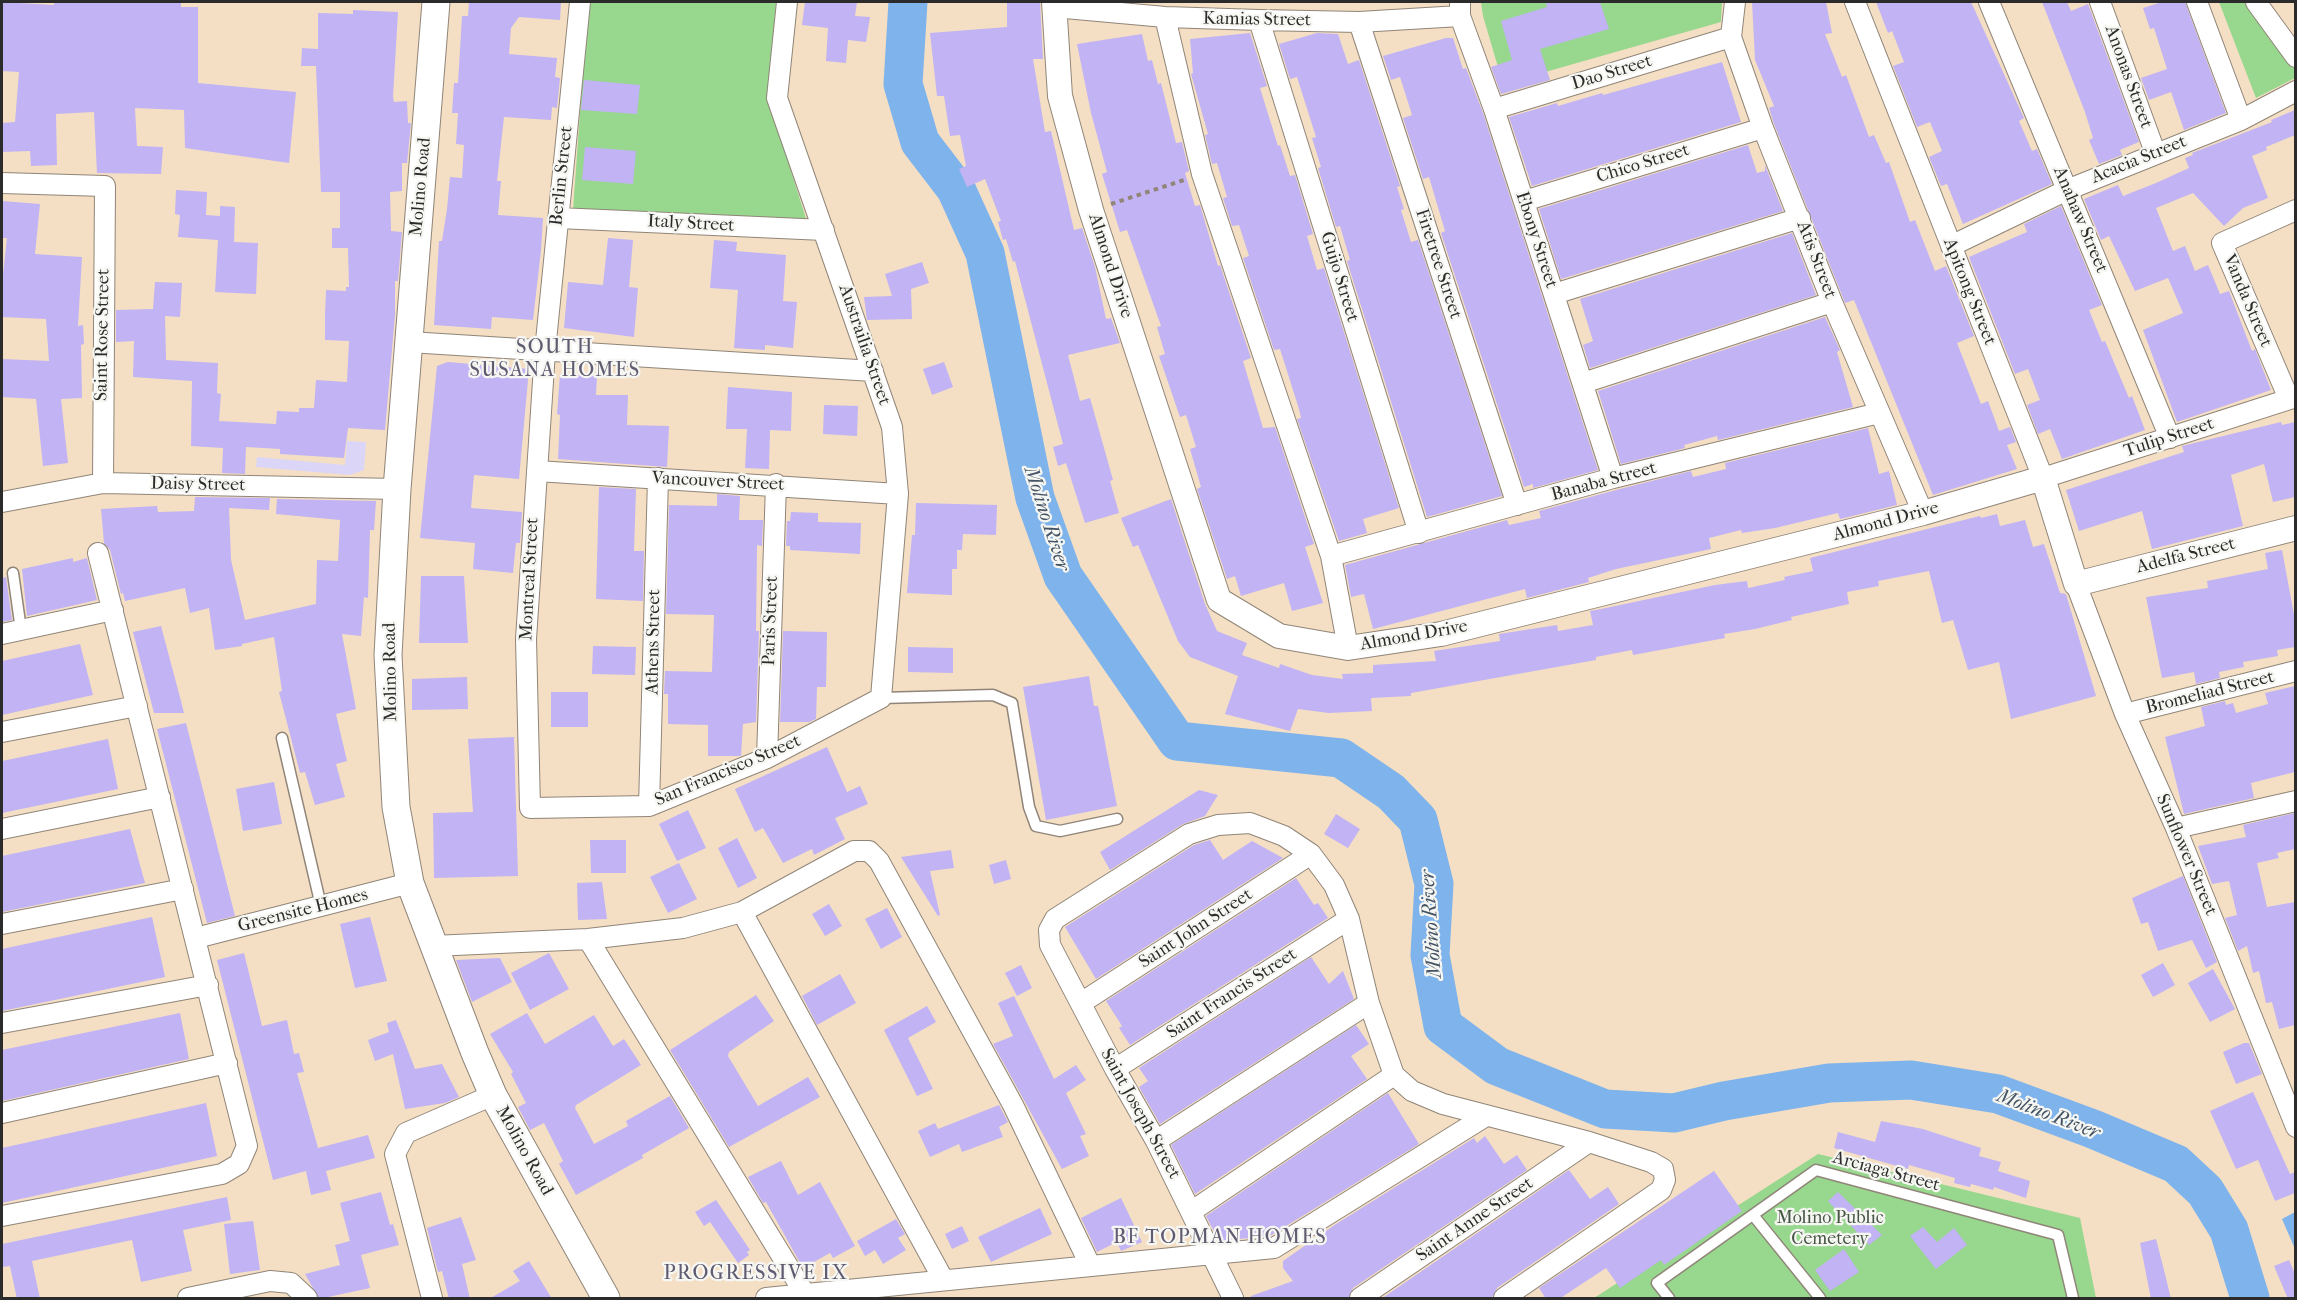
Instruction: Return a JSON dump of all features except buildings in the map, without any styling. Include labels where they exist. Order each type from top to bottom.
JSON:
[{"type":"main road","name":"Molino Road","points":[[436,2],[397,489],[388,655],[396,807],[410,883],[493,1095],[606,1299]]},
{"type":"street","name":"Berlin Street","points":[[545,351],[580,2]]},
{"type":"street","name":"Austrailia Street","points":[[787,2],[777,98],[892,427],[898,494],[881,698]]},
{"type":"street","name":"Atis Street","points":[[1735,2],[1731,37],[1763,128],[1832,302],[1923,513]]},
{"type":"street","name":"Apitong Street","points":[[1855,2],[2043,478],[2076,585]]},
{"type":"street","name":"Anahaw Street","points":[[1989,2],[2170,438]]},
{"type":"street","name":"Anonas Street","points":[[2100,2],[2156,152]]},
{"type":"street","points":[[2197,2],[2241,120]]},
{"type":"street","points":[[2256,2],[2295,57]]},
{"type":"street","name":"Kamias Street","points":[[1054,4],[1165,17],[1359,22],[1460,9]]},
{"type":"street","name":"Almond Drive","points":[[1054,4],[1060,96],[1091,210],[1219,600],[1279,636],[1348,648],[1442,634],[1923,513],[2043,478]]},
{"type":"street","name":"Ebony Street","points":[[1460,9],[1613,478]]},
{"type":"street","points":[[1165,17],[1202,174],[1331,556],[1348,648]]},
{"type":"street","name":"Guijo Street","points":[[1259,20],[1419,533]]},
{"type":"street","name":"Firetree Street","points":[[1359,22],[1517,505]]},
{"type":"street","name":"Dao Street","points":[[1494,109],[1731,37]]},
{"type":"street","name":"Acacia Street","points":[[1951,246],[2067,190],[2156,152],[2241,120],[2295,91]]},
{"type":"street","name":"Chico Street","points":[[1524,201],[1763,128]]},
{"type":"street","name":"Saint Rose Street","points":[[2,183],[105,186],[103,483]]},
{"type":"street","name":"Vanda Street","points":[[2292,398],[2222,243],[2295,210]]},
{"type":"street","name":"Italy Street","points":[[558,218],[824,230]]},
{"type":"street","points":[[1554,294],[1800,218]]},
{"type":"street","points":[[1583,383],[1832,302]]},
{"type":"street","points":[[409,342],[873,371]]},
{"type":"street","name":"Montreal Street","points":[[530,808],[526,639],[545,351]]},
{"type":"street","name":"Tulip Street","points":[[2043,478],[2292,398]]},
{"type":"street","name":"Banaba Street","points":[[1331,556],[1613,478],[1879,413]]},
{"type":"street","name":"Vancouver Street","points":[[537,471],[776,484],[898,494]]},
{"type":"street","name":"Athens Street","points":[[650,806],[658,478]]},
{"type":"street","name":"Daisy Street","points":[[2,502],[103,483],[397,489]]},
{"type":"street","name":"Paris Street","points":[[766,758],[776,484]]},
{"type":"street","name":"Adelfa Street","points":[[2076,585],[2295,528]]},
{"type":"street","points":[[2,1216],[222,1174],[238,1164],[247,1146],[98,553]]},
{"type":"street","name":"Sunflower Street","points":[[2076,585],[2125,714],[2176,828],[2295,1127]]},
{"type":"street","points":[[2,634],[112,610]]},
{"type":"street","name":"Bromeliad Street","points":[[2125,714],[2295,672]]},
{"type":"street","name":"San Francisco Street","points":[[530,808],[650,806],[766,758],[881,698]]},
{"type":"street","points":[[2,732],[137,706]]},
{"type":"street","points":[[2,829],[160,797]]},
{"type":"street","points":[[2176,828],[2295,801]]},
{"type":"street","name":"Saint Joseph Street","points":[[1233,1299],[1156,1141],[1115,1069],[1050,945],[1049,930],[1055,919],[1189,834],[1218,825],[1250,823],[1284,836],[1311,854]]},
{"type":"street","points":[[434,946],[588,939],[683,928],[742,912],[854,851],[869,851],[879,861],[1013,1105],[1090,1265]]},
{"type":"street","points":[[1311,854],[1334,885],[1349,920],[1369,1003],[1394,1075],[1412,1091],[1443,1104],[1589,1142],[1651,1162],[1663,1169],[1665,1180],[1661,1190],[1504,1299]]},
{"type":"street","name":"Saint John Street","points":[[1082,1003],[1311,854]]},
{"type":"street","name":"Greensite Homes","points":[[196,938],[410,883]]},
{"type":"street","points":[[2,924],[183,889]]},
{"type":"street","points":[[742,912],[943,1279]]},
{"type":"street","name":"Saint Francis Street","points":[[1115,1069],[1349,920]]},
{"type":"street","points":[[588,939],[805,1294]]},
{"type":"street","points":[[2,1023],[208,985]]},
{"type":"street","points":[[1156,1141],[1369,1003]]},
{"type":"street","points":[[2,1113],[227,1063]]},
{"type":"street","points":[[1192,1211],[1394,1075]]},
{"type":"street","points":[[432,1299],[396,1154],[406,1133],[493,1095]]},
{"type":"street","points":[[766,1299],[943,1279],[1274,1248],[1486,1116]]},
{"type":"street","name":"Saint Anne Street","points":[[1360,1299],[1589,1142]]},
{"type":"street","points":[[188,1299],[270,1281],[291,1283],[307,1299]]},
{"type":"lane","points":[[13,573],[21,630]]},
{"type":"lane","points":[[881,698],[993,695],[1012,703],[1029,807],[1036,826],[1060,831],[1117,819]]},
{"type":"lane","points":[[282,738],[321,906]]},
{"type":"lane","name":"Arciaga Street","points":[[1669,1299],[1657,1283],[1816,1170],[2058,1235],[2073,1299]]},
{"type":"lane","points":[[1753,1215],[1820,1299]]},
{"type":"path","points":[[1091,210],[1202,174]]},
{"type":"shaded area","points":[[347,441],[366,442],[364,470],[350,475],[256,467],[257,457],[345,465]]},
{"type":"green space","points":[[588,2],[776,2],[768,98],[808,225],[573,210]]},
{"type":"green space","points":[[1481,2],[1722,2],[1721,22],[1503,84]]},
{"type":"green space","points":[[2219,2],[2253,2],[2295,60],[2295,78],[2256,98]]},
{"type":"green space","name":"Molino Public Cemetery","points":[[1818,1154],[2080,1218],[2096,1298],[1594,1298]]},
{"type":"water","points":[[2295,1212],[2295,1249],[2282,1219]]},
{"type":"waterway","name":"Molino River","points":[[908,2],[903,84],[920,142],[956,189],[985,253],[1035,498],[1063,576],[1177,741],[1341,758],[1391,792],[1418,820],[1434,884],[1430,955],[1443,1026],[1497,1066],[1605,1109],[1674,1113],[1724,1101],[1829,1083],[1911,1080],[1998,1094],[2093,1129],[2176,1164],[2205,1191],[2229,1230],[2250,1298]]},
{"type":"district","name":"SOUTH SUSANA HOMES","points":[[555,360]]},
{"type":"district","name":"BF TOPMAN HOMES","points":[[1220,1238]]},
{"type":"district","name":"PROGRESSIVE IX","points":[[756,1274]]}]
